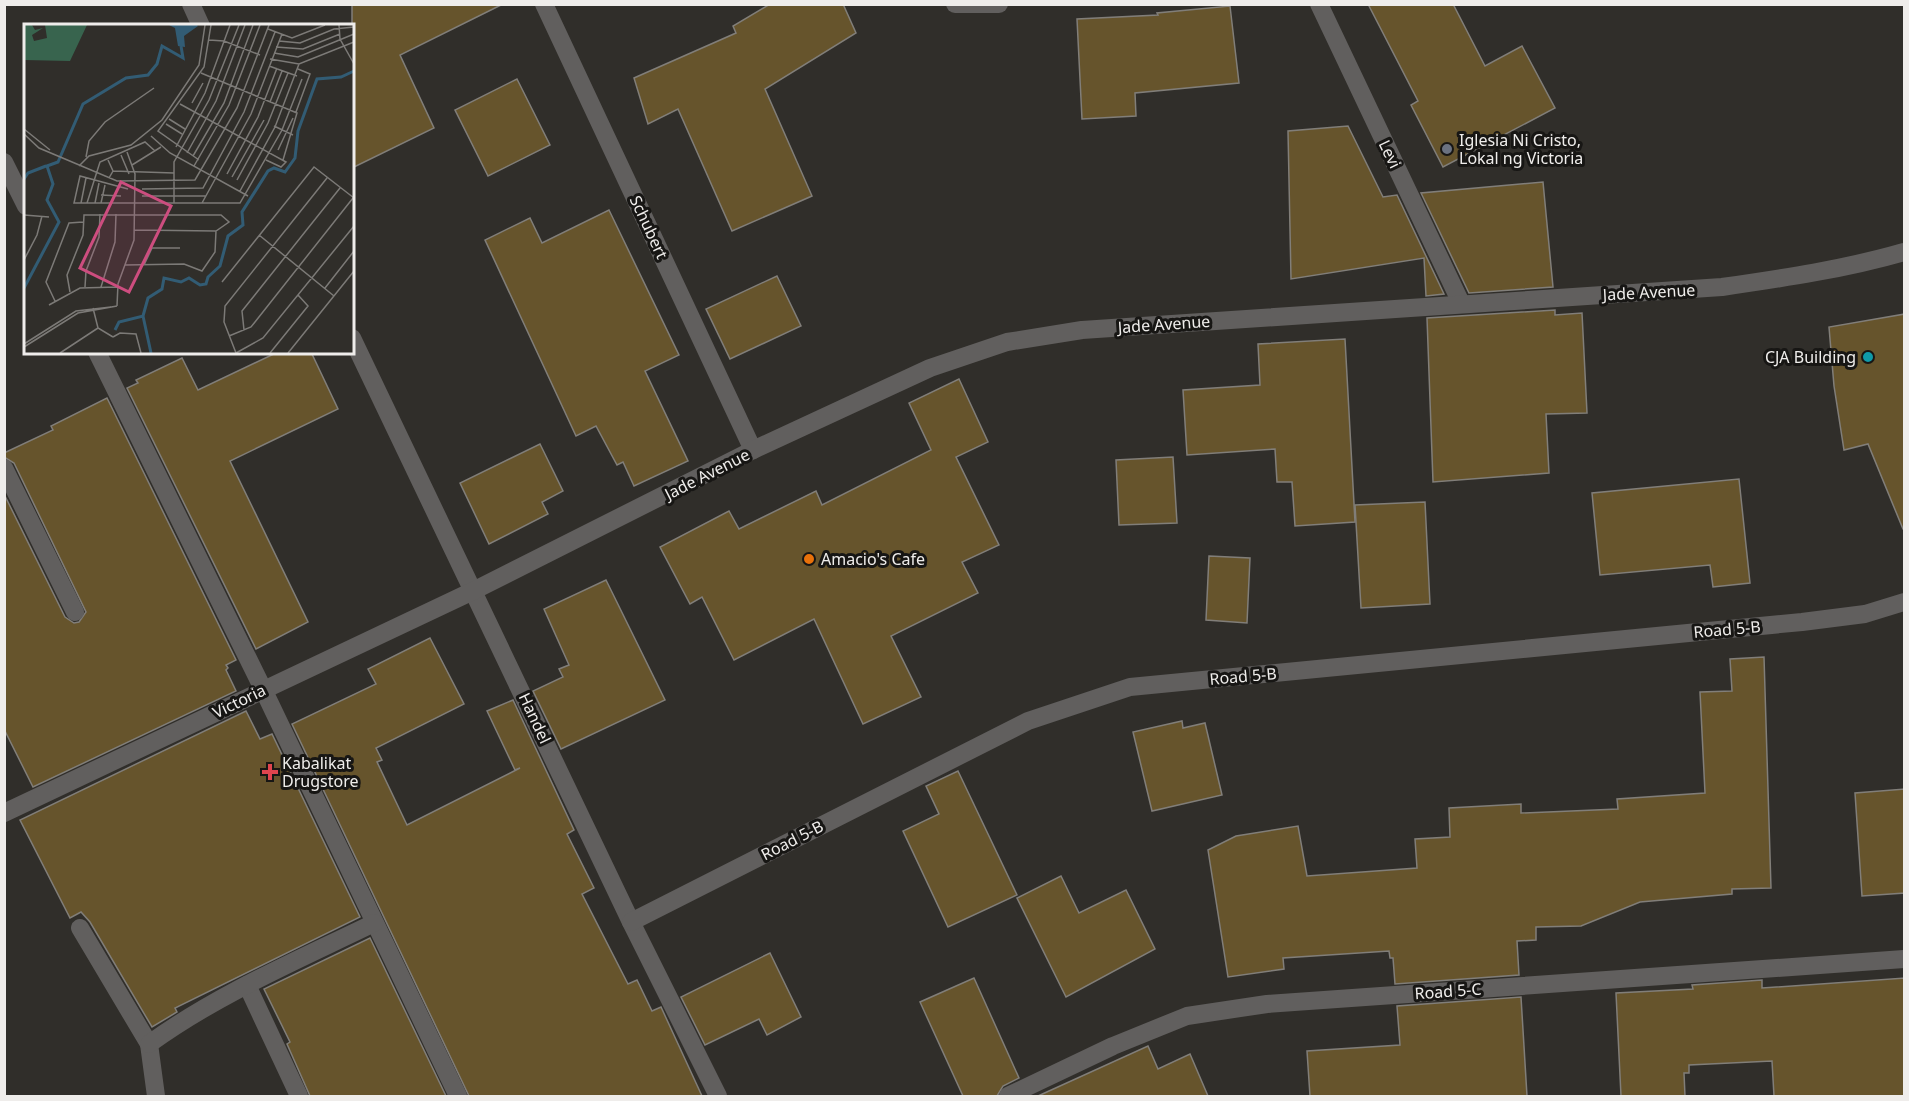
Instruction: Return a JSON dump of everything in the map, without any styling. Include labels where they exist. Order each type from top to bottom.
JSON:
[{"type":"street","points":[[190,4],[200,24]]},
{"type":"street","name":"Schubert","points":[[544,4],[753,450]]},
{"type":"street","points":[[955,4],[999,4]]},
{"type":"street","name":"Levi","points":[[1319,4],[1461,303]]},
{"type":"street","points":[[4,162],[24,202]]},
{"type":"street","name":"Jade Avenue","points":[[475,590],[753,450],[930,368],[1007,342],[1082,330],[1461,303],[1722,288],[1809,274],[1905,252]]},
{"type":"street","name":"Handel","points":[[354,342],[718,1096]]},
{"type":"street","points":[[98,354],[263,689],[458,1096]]},
{"type":"street","points":[[4,468],[75,612]]},
{"type":"street","name":"Victoria","points":[[4,813],[475,590]]},
{"type":"street","name":"Road 5-B","points":[[632,922],[1028,721],[1130,687],[1802,622],[1865,614],[1905,602]]},
{"type":"street","points":[[149,1044],[184,1019],[247,985],[374,923]]},
{"type":"street","points":[[80,928],[149,1044],[156,1096]]},
{"type":"street","name":"Road 5-C","points":[[1008,1096],[1113,1046],[1187,1016],[1210,1012],[1268,1004],[1905,959]]},
{"type":"street","points":[[247,985],[299,1096]]},
{"type":"building","points":[[352,4],[503,4],[400,55],[434,128],[354,167],[354,24],[352,24]]},
{"type":"building","points":[[770,4],[843,4],[856,33],[765,89],[812,196],[732,231],[678,109],[648,124],[634,78],[736,33],[733,26]]},
{"type":"building","points":[[1368,4],[1453,4],[1485,66],[1522,46],[1555,108],[1443,167],[1411,105],[1418,101]]},
{"type":"building","points":[[1230,6],[1239,83],[1135,93],[1136,116],[1082,119],[1077,19],[1158,15],[1157,13]]},
{"type":"building","points":[[517,79],[550,145],[488,176],[455,110]]},
{"type":"building","points":[[1348,126],[1383,197],[1397,195],[1444,294],[1426,296],[1424,258],[1291,279],[1288,131]]},
{"type":"building","points":[[1543,182],[1553,287],[1469,293],[1421,193]]},
{"type":"building","points":[[609,210],[679,355],[645,371],[688,461],[634,486],[623,462],[617,465],[596,426],[576,436],[485,240],[530,218],[542,243]]},
{"type":"building","points":[[777,276],[801,326],[730,359],[706,309]]},
{"type":"building","points":[[1555,310],[1555,315],[1582,313],[1587,413],[1546,414],[1549,473],[1433,482],[1427,318]]},
{"type":"building","name":"CJA Building","points":[[1905,314],[1905,529],[1903,529],[1868,444],[1844,450],[1834,386],[1829,327]]},
{"type":"building","points":[[1345,339],[1355,522],[1295,526],[1292,482],[1277,482],[1275,449],[1187,455],[1183,390],[1260,385],[1258,344]]},
{"type":"building","points":[[274,354],[312,354],[338,409],[230,461],[308,622],[256,649],[127,388],[138,383],[136,380],[182,358],[198,390]]},
{"type":"building","points":[[959,379],[988,442],[956,457],[999,545],[962,562],[978,593],[891,636],[921,697],[863,724],[814,619],[734,660],[702,597],[690,604],[660,547],[729,511],[739,529],[816,491],[822,505],[931,450],[909,403]]},
{"type":"building","points":[[107,398],[236,660],[226,665],[228,668],[226,670],[236,691],[33,787],[4,729],[4,494],[65,617],[74,623],[79,622],[86,612],[14,463],[4,457],[4,453],[53,430],[51,426]]},
{"type":"building","points":[[540,444],[563,491],[542,502],[548,514],[489,544],[460,483]]},
{"type":"building","points":[[1173,457],[1177,523],[1119,525],[1116,460]]},
{"type":"building","points":[[1739,479],[1750,583],[1713,587],[1710,565],[1600,575],[1592,493]]},
{"type":"building","points":[[1425,502],[1430,604],[1361,608],[1355,505]]},
{"type":"building","points":[[1209,556],[1250,558],[1247,623],[1206,620]]},
{"type":"building","points":[[606,580],[665,700],[561,749],[533,691],[563,677],[559,669],[569,665],[544,609]]},
{"type":"building","points":[[430,638],[464,704],[376,748],[382,760],[377,762],[407,825],[520,768],[515,770],[487,711],[513,700],[574,830],[567,834],[594,888],[582,894],[628,984],[637,980],[652,1011],[661,1007],[702,1096],[469,1096],[292,724],[376,684],[368,669]]},
{"type":"building","points":[[1764,657],[1771,888],[1732,889],[1732,894],[1640,902],[1581,926],[1536,927],[1536,940],[1517,941],[1519,975],[1395,984],[1393,958],[1390,958],[1389,951],[1283,958],[1284,969],[1228,977],[1208,850],[1236,836],[1298,826],[1307,876],[1417,868],[1415,839],[1450,837],[1449,808],[1521,804],[1521,813],[1618,809],[1617,799],[1705,793],[1700,692],[1732,691],[1730,659]]},
{"type":"building","points":[[246,711],[260,739],[272,734],[360,917],[175,1008],[177,1012],[152,1027],[90,922],[81,912],[70,918],[20,820]]},
{"type":"building","points":[[1182,721],[1183,728],[1205,723],[1222,795],[1152,811],[1133,732]]},
{"type":"building","points":[[958,771],[1017,895],[948,927],[903,831],[939,814],[926,786]]},
{"type":"building","points":[[1905,789],[1905,893],[1862,896],[1855,793]]},
{"type":"building","points":[[1061,876],[1079,913],[1126,890],[1155,949],[1066,997],[1017,898]]},
{"type":"building","points":[[370,938],[446,1096],[310,1096],[287,1044],[290,1042],[264,989]]},
{"type":"building","points":[[770,953],[801,1017],[767,1035],[759,1019],[705,1045],[681,997]]},
{"type":"building","points":[[974,978],[1019,1078],[1003,1086],[997,1096],[963,1096],[920,1002]]},
{"type":"building","points":[[1905,978],[1905,1096],[1774,1096],[1772,1061],[1689,1065],[1689,1073],[1684,1073],[1685,1096],[1621,1096],[1616,993],[1693,989],[1692,985],[1762,980],[1762,988]]},
{"type":"building","points":[[1521,997],[1527,1096],[1310,1096],[1307,1051],[1400,1045],[1397,1006]]},
{"type":"building","points":[[1148,1046],[1158,1069],[1190,1054],[1208,1096],[1038,1096]]},
{"type":"place","name":"Iglesia Ni Cristo, Lokal ng Victoria","points":[[1447,149]]},
{"type":"place","name":"CJA Building","points":[[1868,357]]},
{"type":"place","name":"Amacio's Cafe","points":[[809,559]]},
{"type":"place","name":"Kabalikat Drugstore","points":[[270,772]]}]
